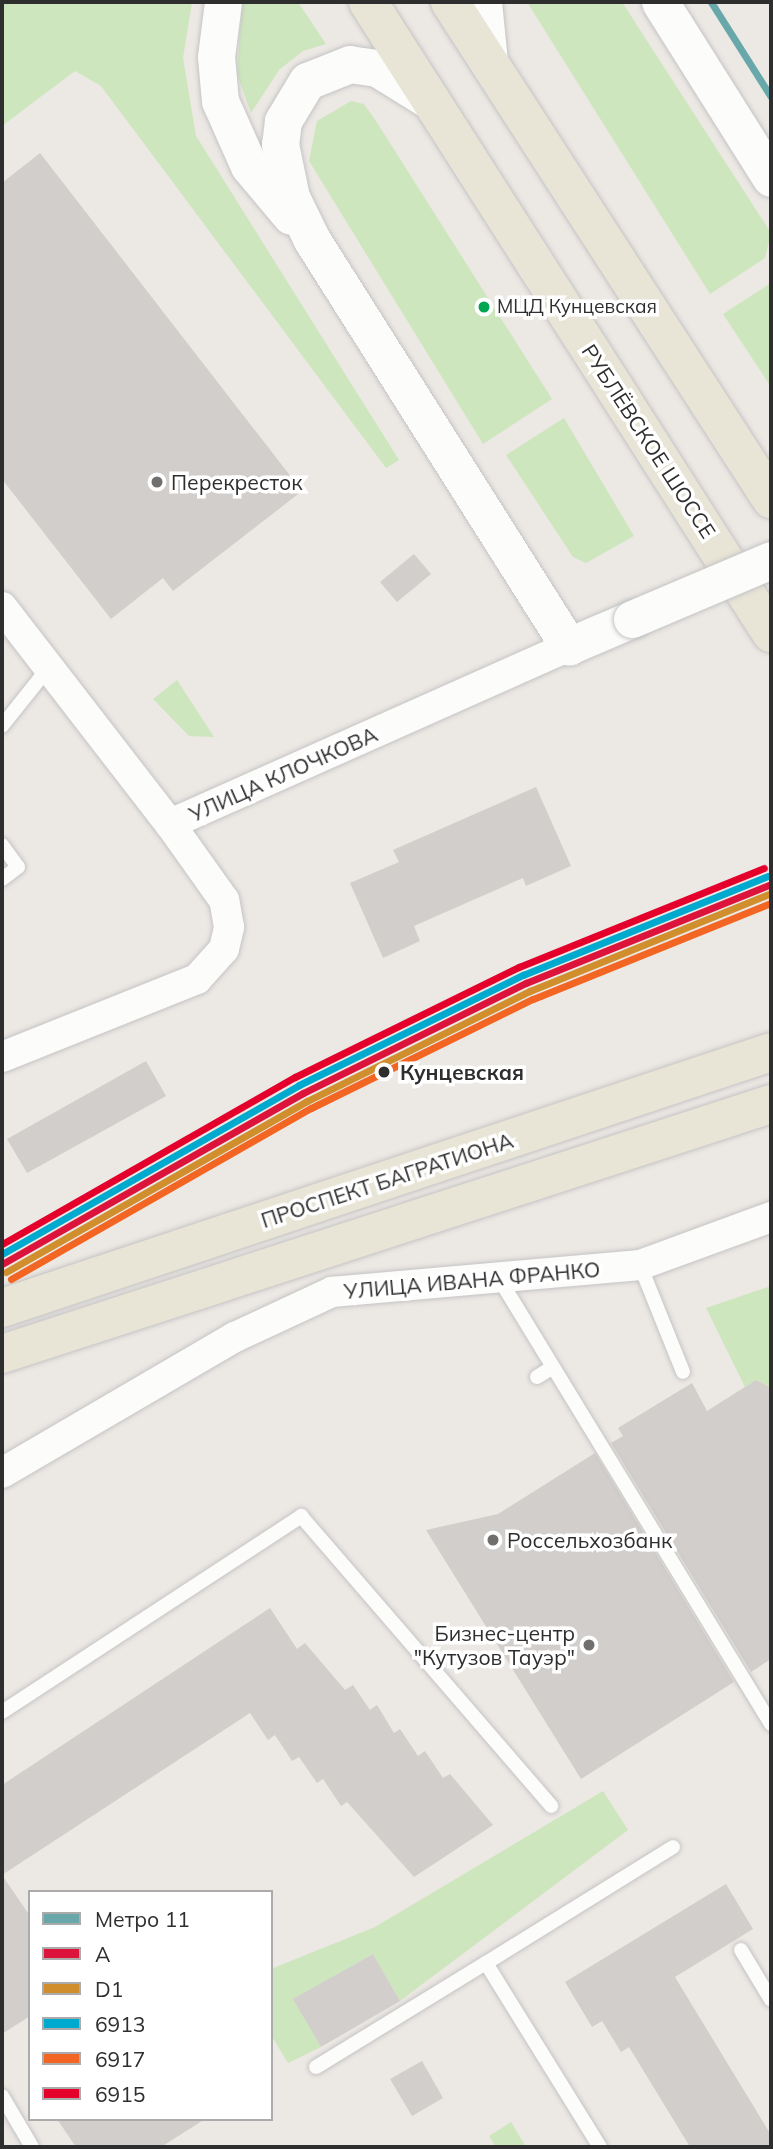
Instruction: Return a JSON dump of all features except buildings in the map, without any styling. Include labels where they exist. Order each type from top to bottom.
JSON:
[{"type":"main road","name":"РУБЛЁВСКОЕ ШОССЕ","points":[[368,2],[771,632]]},
{"type":"main road","points":[[450,2],[771,499]]},
{"type":"main road","name":"ПРОСПЕКТ БАГРАТИОНА","points":[[2,1308],[771,1052]]},
{"type":"main road","points":[[2,1354],[771,1104]]},
{"type":"street","points":[[223,2],[216,57],[228,123],[248,166],[312,240]]},
{"type":"street","points":[[483,2],[489,62]]},
{"type":"street","points":[[660,2],[771,178]]},
{"type":"street","points":[[433,102],[377,68],[350,64],[307,81],[291,99],[280,144],[291,197],[312,240],[569,646],[771,560]]},
{"type":"street","name":"УЛИЦА КЛОЧКОВА","points":[[2,607],[170,824],[569,646]]},
{"type":"street","points":[[2,1057],[197,979],[224,949],[229,927],[225,900],[170,824]]},
{"type":"street","name":"УЛИЦА ИВАНА ФРАНКО","points":[[2,1473],[223,1343],[332,1292],[500,1280],[640,1265],[771,1217]]},
{"type":"lane","points":[[2,726],[50,667]]},
{"type":"lane","points":[[2,845],[18,867],[2,878]]},
{"type":"lane","points":[[640,1265],[683,1372]]},
{"type":"lane","points":[[500,1280],[551,1369],[771,1724]]},
{"type":"lane","points":[[537,1377],[551,1369]]},
{"type":"lane","points":[[2,1713],[301,1516],[551,1806]]},
{"type":"lane","points":[[316,2067],[673,1847]]},
{"type":"lane","points":[[741,1950],[771,2000]]},
{"type":"lane","points":[[486,1964],[600,2147]]},
{"type":"lane","points":[[2,2096],[32,2147]]},
{"type":"green space","points":[[2,2],[192,2],[183,58],[196,136],[399,460],[386,468],[101,86],[75,71],[2,126]]},
{"type":"green space","points":[[242,2],[298,2],[326,44],[303,51],[279,70],[251,113],[237,74]]},
{"type":"green space","points":[[527,2],[622,2],[771,233],[765,258],[710,294]]},
{"type":"green space","points":[[351,101],[364,104],[376,121],[552,399],[483,444],[309,161],[317,121]]},
{"type":"green space","points":[[771,283],[771,387],[723,314]]},
{"type":"green space","points":[[564,418],[634,536],[586,563],[573,557],[506,455]]},
{"type":"green space","points":[[177,680],[214,737],[189,736],[153,699]]},
{"type":"green space","points":[[771,1286],[771,1388],[756,1380],[745,1387],[706,1308]]},
{"type":"green space","points":[[603,1791],[628,1830],[400,2001],[373,1954],[294,1999],[321,2047],[288,2063],[273,2038],[273,1968],[375,1927]]},
{"type":"green space","points":[[511,2122],[526,2147],[496,2147],[489,2136]]},
{"type":"metro line","name":"11","points":[[711,2],[771,97]]},
{"type":"transit line","name":"6915","points":[[2,1244],[295,1077],[519,967],[764,868]]},
{"type":"transit line","name":"6913","points":[[2,1254],[299,1085],[523,975],[768,876]]},
{"type":"transit line","name":"A","points":[[2,1264],[303,1093],[526,983],[771,884]]},
{"type":"transit line","name":"D1","points":[[6,1272],[307,1101],[530,991],[771,893]]},
{"type":"transit line","name":"6917","points":[[11,1279],[311,1108],[533,999],[771,903]]},
{"type":"place","name":"МЦД Кунцевская","points":[[484,307]]},
{"type":"place","name":"Перекресток","points":[[157,482]]},
{"type":"place","name":"Кунцевская","points":[[384,1072]]},
{"type":"place","name":"Россельхозбанк","points":[[493,1540]]},
{"type":"place","name":"Бизнес-центр \"Кутузов Тауэр\"","points":[[589,1645]]}]
